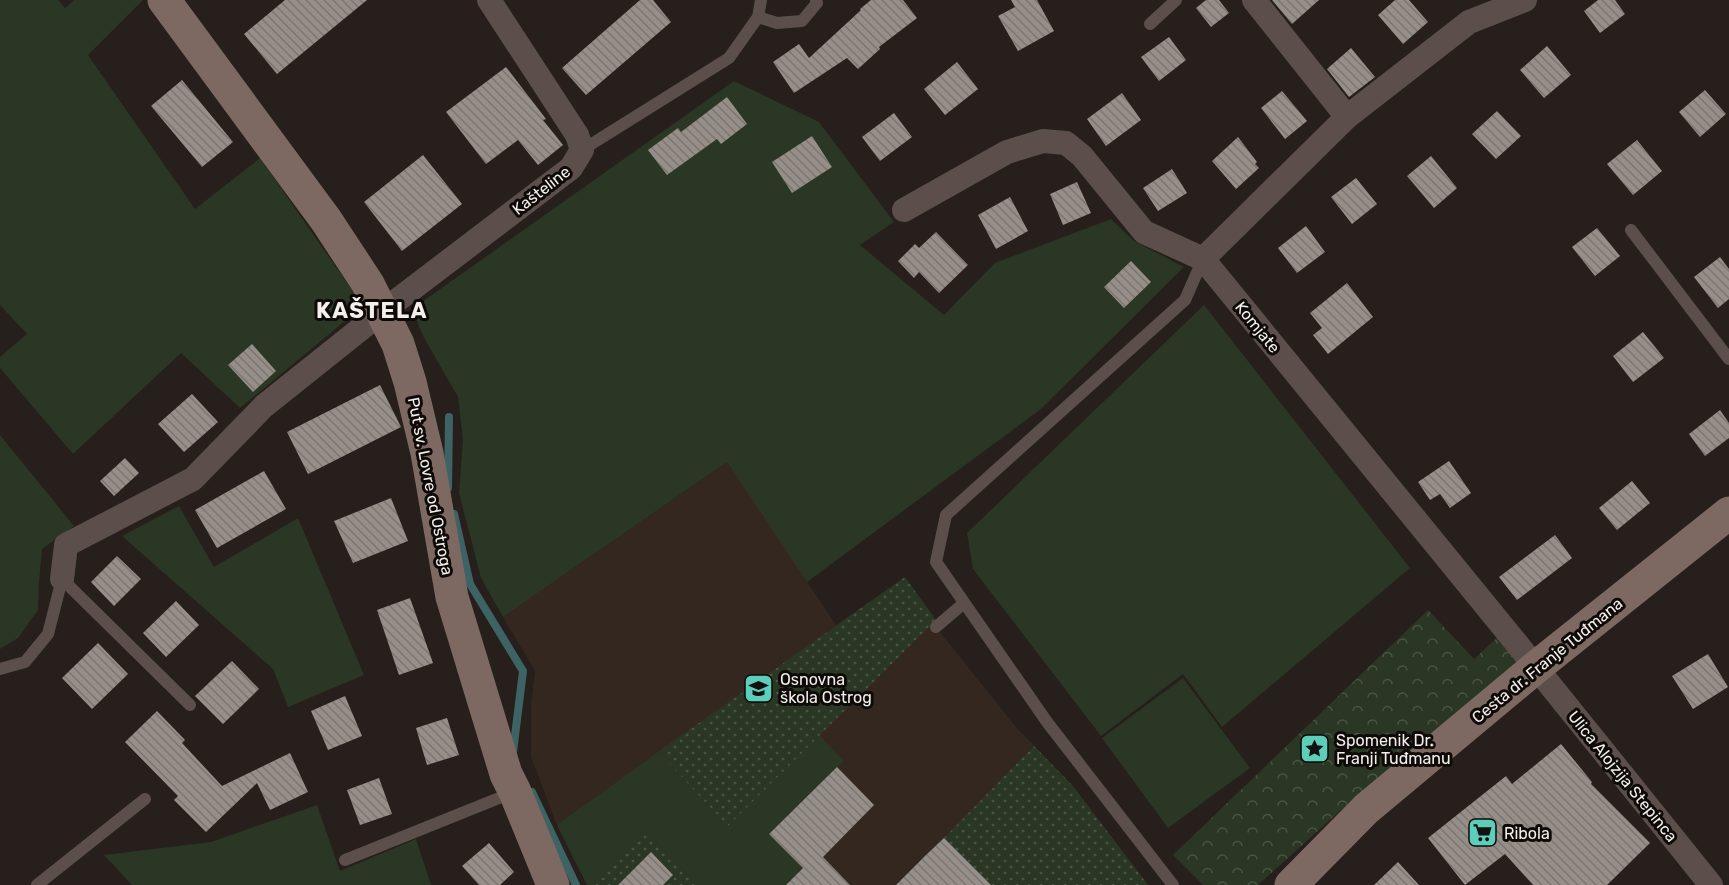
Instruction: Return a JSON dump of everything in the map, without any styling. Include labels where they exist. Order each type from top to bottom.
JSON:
[{"type":"street","name":"Put sv. Lovre od Ostroga","points":[[164,0],[326,220],[368,284],[398,344],[410,382],[427,453],[452,597],[506,774],[553,885]]},
{"type":"street","name":"Kašteline","points":[[62,579],[66,545],[193,478],[264,406],[382,310],[571,168],[582,150],[577,135],[489,0]]},
{"type":"street","points":[[1254,0],[1347,117]]},
{"type":"street","points":[[904,210],[1007,152],[1043,141],[1066,143],[1082,156],[1144,232],[1203,260],[1347,117],[1469,22],[1525,0]]},
{"type":"street","name":"Komjate","points":[[1203,260],[1526,660]]},
{"type":"street","name":"Cesta dr. Franje Tuđmana","points":[[1291,885],[1362,802],[1526,660],[1729,513]]},
{"type":"street","name":"Ulica Alojzija Stepinca","points":[[1526,660],[1711,885]]},
{"type":"lane","points":[[582,150],[729,58],[758,17],[761,0]]},
{"type":"lane","points":[[758,17],[777,22],[802,21],[817,3],[816,0]]},
{"type":"lane","points":[[1150,24],[1176,0]]},
{"type":"lane","points":[[1631,230],[1729,358]]},
{"type":"lane","points":[[1173,885],[1047,722],[936,562],[946,515],[1185,300],[1203,260]]},
{"type":"lane","points":[[0,669],[25,662],[48,634],[62,579]]},
{"type":"lane","points":[[62,579],[190,705]]},
{"type":"lane","points":[[936,627],[964,603]]},
{"type":"lane","points":[[345,860],[515,792]]},
{"type":"lane","points":[[37,885],[146,799]]},
{"type":"shaded area","name":"Osnovna škola Ostrog","points":[[727,462],[836,625],[905,577],[936,627],[1016,727],[1073,786],[1148,885],[587,885],[557,825],[531,757],[531,704],[535,671],[503,617]]},
{"type":"green space","points":[[0,0],[58,0],[65,8],[74,0],[143,0],[88,55],[195,209],[260,158],[363,306],[240,408],[181,353],[73,454],[0,368],[0,357],[27,334],[0,305]]},
{"type":"green space","points":[[734,81],[819,122],[894,222],[860,245],[944,315],[995,263],[1111,219],[1134,241],[1184,267],[1041,409],[807,582],[727,462],[503,617],[481,578],[459,493],[463,440],[458,397],[423,336],[412,309]]},
{"type":"green space","points":[[1204,305],[1410,568],[1222,727],[1183,674],[1101,736],[973,569],[967,533]]},
{"type":"green space","points":[[0,435],[74,526],[42,549],[38,610],[18,638],[0,649]]},
{"type":"green space","points":[[179,506],[214,567],[298,518],[364,675],[288,707],[273,669],[122,536]]},
{"type":"green space","points":[[905,577],[936,620],[728,826],[658,752]]},
{"type":"green space","points":[[1428,610],[1474,659],[1500,635],[1514,650],[1517,665],[1351,801],[1258,885],[1203,885],[1173,855]]},
{"type":"green space","points":[[1183,678],[1250,768],[1168,828],[1102,738]]},
{"type":"green space","points":[[819,735],[844,761],[769,834],[803,868],[786,885],[697,885],[646,832],[593,885],[587,885],[557,825],[658,752],[728,826]]},
{"type":"green space","points":[[1034,746],[1073,786],[1148,885],[991,885],[944,838]]},
{"type":"green space","points":[[317,805],[340,871],[416,839],[431,885],[132,885],[104,855],[211,842]]},
{"type":"green space","points":[[646,832],[697,885],[593,885]]},
{"type":"building","points":[[285,0],[367,0],[277,74],[244,34]]},
{"type":"building","points":[[640,0],[653,0],[671,22],[586,95],[562,68]]},
{"type":"building","points":[[871,0],[903,0],[917,18],[879,47],[880,49],[858,69],[847,58],[794,93],[773,62],[799,44],[809,58]]},
{"type":"building","points":[[1011,0],[1037,0],[1054,31],[1018,51],[998,16],[1015,7]]},
{"type":"building","points":[[1206,0],[1219,0],[1229,13],[1211,27],[1196,8]]},
{"type":"building","points":[[1272,0],[1319,0],[1292,24]]},
{"type":"building","points":[[1395,0],[1409,0],[1428,22],[1403,44],[1378,15]]},
{"type":"building","points":[[1598,0],[1615,0],[1625,14],[1600,33],[1584,11]]},
{"type":"building","points":[[1169,37],[1186,60],[1159,81],[1141,57]]},
{"type":"building","points":[[1547,46],[1571,75],[1544,98],[1520,70]]},
{"type":"building","points":[[1351,48],[1375,77],[1349,97],[1327,69]]},
{"type":"building","points":[[957,62],[978,89],[945,115],[924,89]]},
{"type":"building","points":[[506,67],[563,145],[538,165],[518,140],[486,164],[446,112]]},
{"type":"building","points":[[182,80],[233,142],[202,167],[151,106]]},
{"type":"building","points":[[1705,90],[1726,114],[1700,137],[1679,112]]},
{"type":"building","points":[[1282,91],[1307,121],[1285,139],[1261,108]]},
{"type":"building","points":[[1122,93],[1141,120],[1106,146],[1087,119]]},
{"type":"building","points":[[727,97],[747,124],[721,144],[717,139],[667,175],[648,150],[678,128],[681,132]]},
{"type":"building","points":[[1497,111],[1521,136],[1496,159],[1472,134]]},
{"type":"building","points":[[894,113],[912,137],[880,161],[862,137]]},
{"type":"building","points":[[812,136],[832,167],[792,193],[772,162]]},
{"type":"building","points":[[1238,137],[1259,168],[1236,189],[1212,161]]},
{"type":"building","points":[[1637,140],[1662,171],[1633,195],[1607,164]]},
{"type":"building","points":[[423,155],[462,204],[402,251],[364,202]]},
{"type":"building","points":[[1431,156],[1457,188],[1434,208],[1407,176]]},
{"type":"building","points":[[1172,169],[1187,193],[1158,211],[1143,188]]},
{"type":"building","points":[[1356,178],[1377,204],[1352,224],[1331,197]]},
{"type":"building","points":[[1077,182],[1091,213],[1063,225],[1050,194]]},
{"type":"building","points":[[1010,197],[1028,231],[996,249],[978,215]]},
{"type":"building","points":[[1306,226],[1325,252],[1297,273],[1278,248]]},
{"type":"building","points":[[1597,228],[1620,256],[1595,276],[1572,247]]},
{"type":"building","points":[[936,232],[968,265],[939,293],[919,272],[914,278],[898,261],[915,244],[919,248]]},
{"type":"building","points":[[1720,257],[1729,269],[1729,299],[1718,308],[1694,277]]},
{"type":"building","points":[[1131,261],[1151,282],[1124,308],[1104,287]]},
{"type":"building","points":[[1347,283],[1373,317],[1328,354],[1313,335],[1322,328],[1310,313]]},
{"type":"building","points":[[1643,332],[1664,358],[1633,382],[1613,356]]},
{"type":"building","points":[[252,344],[276,371],[253,392],[228,365]]},
{"type":"building","points":[[380,385],[401,427],[308,474],[287,432]]},
{"type":"building","points":[[192,394],[218,422],[184,452],[158,424]]},
{"type":"building","points":[[1720,410],[1729,423],[1729,438],[1705,456],[1689,434]]},
{"type":"building","points":[[125,458],[139,473],[114,496],[100,481]]},
{"type":"building","points":[[1449,461],[1471,493],[1450,508],[1440,494],[1430,500],[1418,482]]},
{"type":"building","points":[[264,471],[286,509],[217,548],[195,510]]},
{"type":"building","points":[[1632,481],[1650,503],[1617,530],[1599,508]]},
{"type":"building","points":[[391,498],[408,541],[353,563],[334,521]]},
{"type":"building","points":[[1555,535],[1572,558],[1517,600],[1499,577]]},
{"type":"building","points":[[117,556],[141,579],[114,606],[91,582]]},
{"type":"building","points":[[410,598],[433,663],[399,675],[377,610]]},
{"type":"building","points":[[176,601],[199,625],[166,657],[143,633]]},
{"type":"building","points":[[98,643],[128,674],[92,709],[62,678]]},
{"type":"building","points":[[1708,654],[1728,687],[1693,709],[1672,676]]},
{"type":"building","points":[[232,661],[259,689],[223,724],[195,696]]},
{"type":"building","points":[[345,696],[362,736],[328,750],[311,711]]},
{"type":"building","points":[[157,711],[185,740],[182,743],[222,786],[290,753],[308,792],[270,810],[257,783],[206,832],[174,800],[178,796],[125,742]]},
{"type":"building","points":[[447,718],[459,755],[427,765],[416,728]]},
{"type":"building","points":[[1561,744],[1592,782],[1591,784],[1650,843],[1607,885],[1533,885],[1505,854],[1465,885],[1428,838],[1506,776],[1512,784]]},
{"type":"building","points":[[837,767],[874,805],[823,857],[850,885],[786,885],[803,868],[769,834]]},
{"type":"building","points":[[379,778],[392,814],[360,825],[347,790]]},
{"type":"building","points":[[944,838],[991,885],[896,885],[926,855]]},
{"type":"building","points":[[489,843],[514,872],[500,885],[479,885],[462,866]]},
{"type":"building","points":[[651,852],[673,875],[663,885],[618,885]]},
{"type":"building","points":[[1398,862],[1419,885],[1374,885]]},
{"type":"waterway","points":[[448,488],[449,417]]},
{"type":"waterway","points":[[454,514],[470,584],[523,671],[513,752]]},
{"type":"waterway","points":[[532,792],[576,885]]},
{"type":"place","name":"Osnovna škola Ostrog","points":[[759,688]]},
{"type":"place","name":"Spomenik Dr. Franji Tuđmanu","points":[[1315,749]]},
{"type":"place","name":"Ribola","points":[[1483,833]]},
{"type":"district","name":"KAŠTELA","points":[[372,310]]}]
